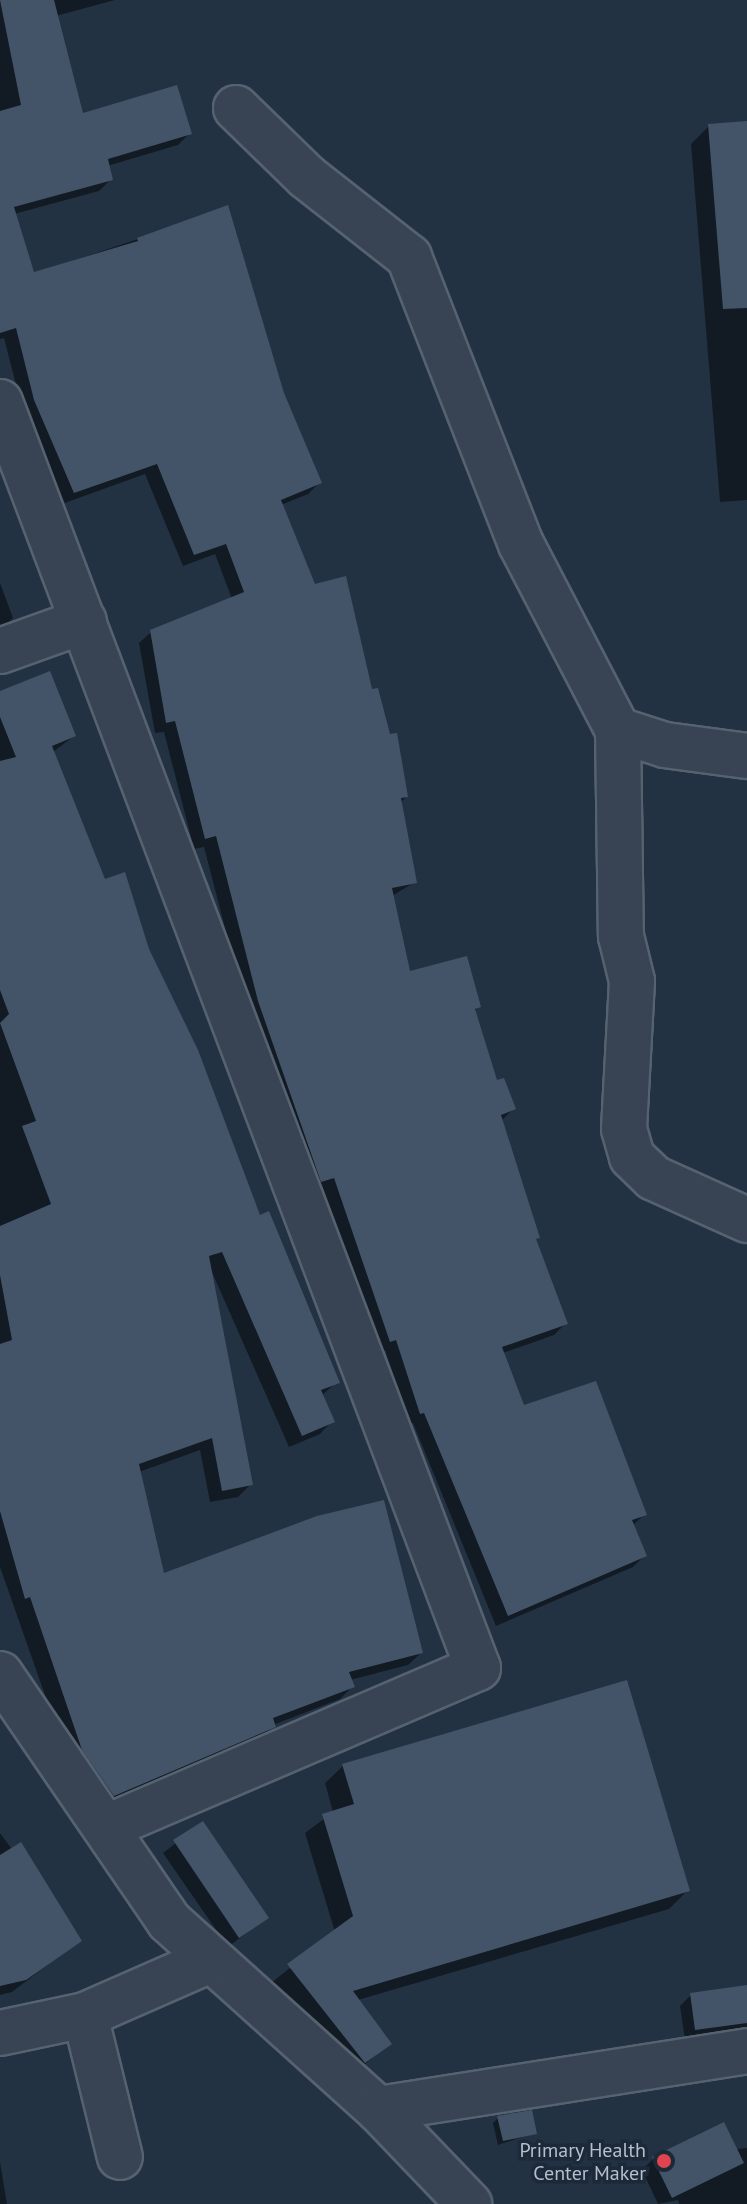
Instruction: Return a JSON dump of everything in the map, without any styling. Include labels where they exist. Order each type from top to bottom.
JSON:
[{"type":"street","points":[[236,108],[307,177],[409,257],[521,544],[618,730],[621,936],[632,981],[624,1129],[632,1157],[654,1178],[747,1220]]},
{"type":"street","points":[[0,402],[478,1668],[107,1827]]},
{"type":"street","points":[[0,651],[84,621]]},
{"type":"street","points":[[618,730],[665,745],[747,756]]},
{"type":"street","points":[[0,1674],[169,1921],[208,1961],[378,2109],[469,2204]]},
{"type":"street","points":[[0,2033],[85,2015],[208,1961]]},
{"type":"street","points":[[85,2015],[120,2157]]},
{"type":"street","points":[[378,2109],[747,2051]]},
{"type":"building","points":[[0,0],[54,0],[83,113],[177,85],[192,134],[108,159],[113,180],[14,207],[34,272],[138,241],[137,238],[228,205],[284,393],[322,483],[281,500],[315,584],[346,576],[372,689],[378,688],[390,734],[397,733],[408,797],[401,798],[417,883],[392,888],[410,971],[467,956],[481,1007],[475,1009],[497,1080],[504,1078],[516,1109],[501,1115],[540,1238],[536,1239],[568,1324],[502,1347],[524,1405],[596,1381],[647,1515],[632,1520],[647,1556],[508,1616],[424,1413],[420,1414],[396,1340],[390,1342],[334,1178],[321,1182],[258,1001],[216,836],[205,839],[175,721],[166,723],[150,630],[244,592],[226,544],[194,555],[157,464],[74,493],[34,400],[16,328],[0,333],[0,111],[21,105]]},
{"type":"building","points":[[747,121],[747,308],[723,309],[708,124]]},
{"type":"building","points":[[50,671],[76,736],[52,746],[105,879],[125,872],[149,949],[198,1050],[260,1215],[269,1211],[340,1383],[321,1390],[335,1422],[302,1436],[222,1252],[209,1256],[253,1485],[222,1491],[212,1438],[139,1464],[164,1573],[317,1516],[384,1500],[423,1653],[349,1672],[355,1687],[273,1718],[276,1727],[114,1796],[82,1750],[30,1597],[25,1599],[0,1511],[0,1344],[12,1340],[0,1275],[0,1226],[51,1204],[22,1126],[36,1121],[0,1023],[9,1014],[0,990],[0,761],[16,757],[0,717],[0,691]]},
{"type":"building","points":[[627,1680],[690,1891],[353,1991],[392,2044],[365,2063],[287,1964],[353,1916],[322,1814],[354,1804],[342,1764]]},
{"type":"building","points":[[203,1821],[269,1918],[239,1938],[173,1840]]},
{"type":"building","points":[[21,1842],[82,1941],[26,1980],[0,1986],[0,1855]]},
{"type":"building","points":[[747,1985],[747,2023],[695,2030],[690,1993]]},
{"type":"building","points":[[532,2110],[537,2134],[503,2141],[497,2116]]},
{"type":"building","points":[[724,2122],[744,2163],[672,2198],[652,2157]]},
{"type":"place","name":"Primary Health Center Maker","points":[[664,2161]]}]
